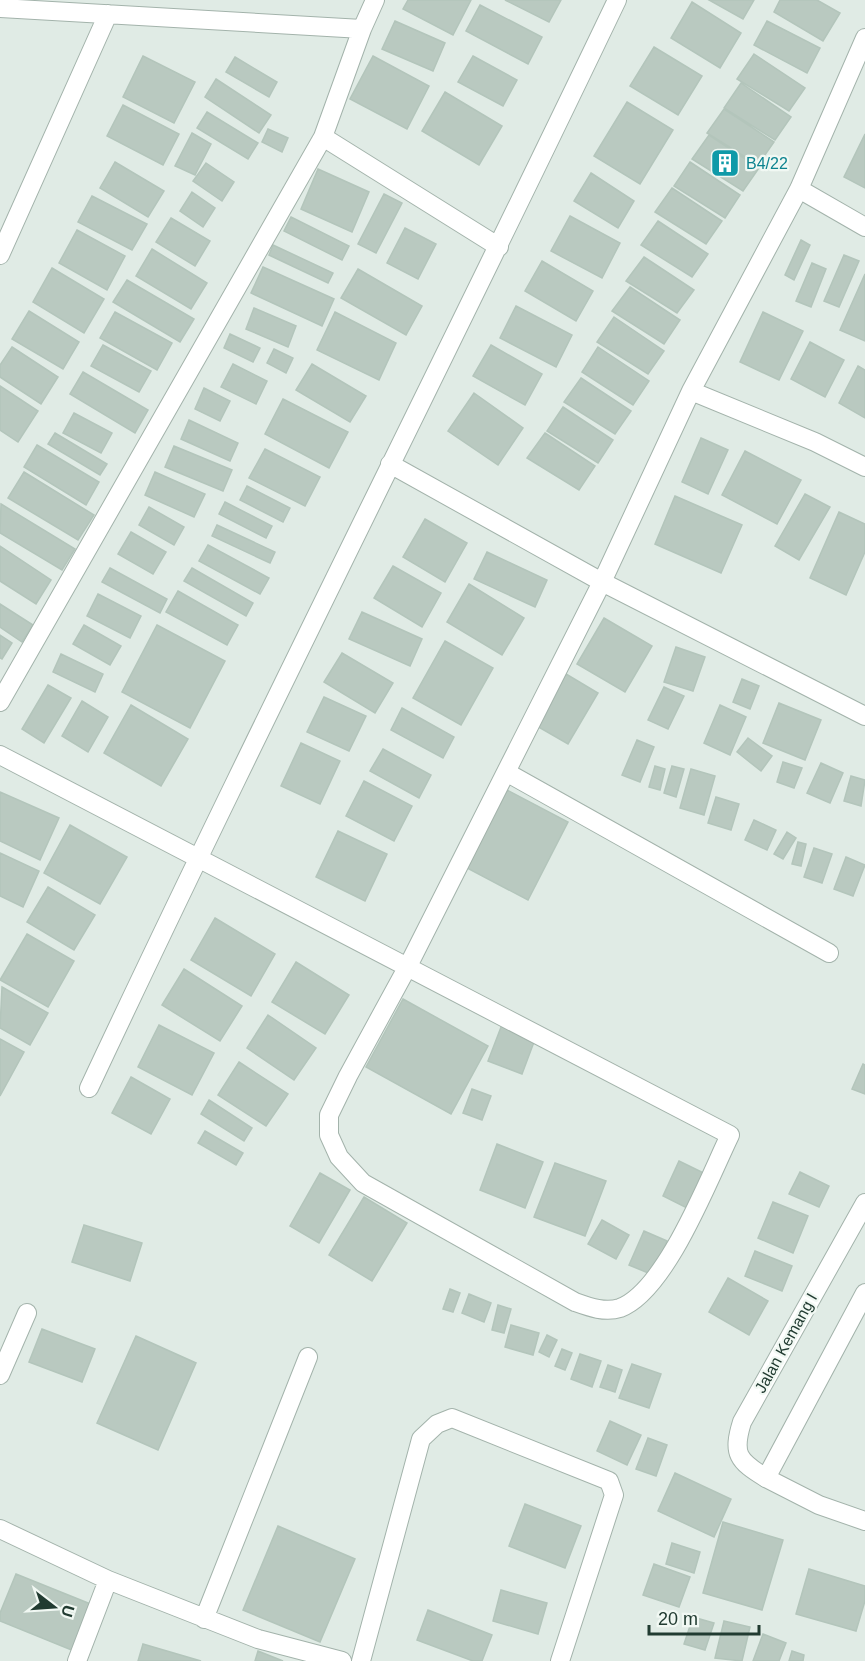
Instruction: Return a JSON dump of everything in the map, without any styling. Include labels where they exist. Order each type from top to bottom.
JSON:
[{"type":"street","points":[[0,702],[323,136],[375,0]]},
{"type":"street","points":[[89,1088],[198,856],[499,247],[617,0]]},
{"type":"street","points":[[0,8],[362,29]]},
{"type":"street","points":[[0,255],[108,14]]},
{"type":"street","points":[[0,755],[198,856],[408,966],[730,1135],[676,1248],[657,1276],[620,1308],[596,1310],[575,1302],[363,1183],[339,1157],[329,1136],[329,1114],[408,966],[602,582],[691,391],[799,189],[865,38]]},
{"type":"street","points":[[323,136],[499,247]]},
{"type":"street","points":[[799,189],[865,227]]},
{"type":"street","points":[[691,391],[815,442],[865,467]]},
{"type":"street","points":[[390,464],[602,582],[865,716]]},
{"type":"street","points":[[506,772],[829,953]]},
{"type":"street","name":"Jalan Kemang I","points":[[865,1203],[742,1422],[736,1446],[740,1457],[749,1468],[766,1478],[819,1505],[865,1521]]},
{"type":"street","points":[[766,1478],[865,1293]]},
{"type":"street","points":[[0,1375],[27,1312]]},
{"type":"street","points":[[204,1619],[308,1357]]},
{"type":"street","points":[[362,1661],[421,1439],[437,1424],[452,1418],[609,1480],[613,1488],[614,1495],[560,1661]]},
{"type":"street","points":[[0,1529],[108,1580],[258,1640],[342,1661]]},
{"type":"street","points":[[77,1661],[108,1580]]},
{"type":"building","points":[[408,0],[471,0],[453,35],[403,9]]},
{"type":"building","points":[[505,0],[561,0],[549,22]]},
{"type":"building","points":[[709,0],[754,0],[743,19]]},
{"type":"building","points":[[780,0],[817,0],[840,13],[823,41],[774,12]]},
{"type":"building","points":[[692,2],[741,33],[720,68],[671,38]]},
{"type":"building","points":[[480,5],[542,37],[528,64],[466,31]]},
{"type":"building","points":[[395,21],[445,43],[433,71],[382,49]]},
{"type":"building","points":[[767,21],[820,48],[807,73],[754,45]]},
{"type":"building","points":[[654,47],[702,76],[678,115],[630,86]]},
{"type":"building","points":[[754,54],[805,88],[789,111],[737,79]]},
{"type":"building","points":[[143,56],[195,82],[174,123],[123,97]]},
{"type":"building","points":[[373,56],[429,86],[407,129],[350,99]]},
{"type":"building","points":[[473,56],[517,80],[503,106],[458,82]]},
{"type":"building","points":[[235,57],[277,82],[269,97],[226,72]]},
{"type":"building","points":[[216,79],[271,115],[259,133],[205,97]]},
{"type":"building","points":[[741,83],[791,117],[775,140],[724,108]]},
{"type":"building","points":[[445,92],[502,126],[479,165],[422,131]]},
{"type":"building","points":[[627,102],[673,130],[640,184],[594,156]]},
{"type":"building","points":[[123,105],[179,134],[163,165],[107,136]]},
{"type":"building","points":[[724,109],[774,142],[758,165],[707,133]]},
{"type":"building","points":[[207,112],[258,143],[248,159],[197,128]]},
{"type":"building","points":[[268,129],[288,138],[282,152],[262,142]]},
{"type":"building","points":[[192,133],[211,144],[195,175],[175,166]]},
{"type":"building","points":[[865,134],[865,188],[844,177]]},
{"type":"building","name":"B4/22","points":[[709,135],[759,168],[743,191],[692,159]]},
{"type":"building","points":[[115,162],[164,191],[148,217],[100,188]]},
{"type":"building","points":[[690,162],[740,195],[725,218],[674,186]]},
{"type":"building","points":[[206,163],[234,182],[222,201],[193,181]]},
{"type":"building","points":[[318,169],[369,192],[352,232],[301,209]]},
{"type":"building","points":[[591,173],[634,201],[618,228],[574,201]]},
{"type":"building","points":[[672,188],[722,221],[706,244],[655,212]]},
{"type":"building","points":[[192,192],[215,208],[203,227],[180,211]]},
{"type":"building","points":[[384,194],[402,203],[376,253],[358,244]]},
{"type":"building","points":[[92,196],[147,224],[132,250],[78,222]]},
{"type":"building","points":[[570,216],[620,243],[602,278],[551,251]]},
{"type":"building","points":[[291,217],[349,246],[342,260],[284,231]]},
{"type":"building","points":[[171,218],[210,241],[195,266],[156,242]]},
{"type":"building","points":[[658,221],[708,254],[692,277],[641,245]]},
{"type":"building","points":[[405,228],[436,244],[418,279],[387,263]]},
{"type":"building","points":[[77,230],[125,256],[107,290],[59,263]]},
{"type":"building","points":[[801,240],[810,245],[794,280],[785,275]]},
{"type":"building","points":[[273,245],[333,273],[328,283],[269,255]]},
{"type":"building","points":[[152,249],[207,283],[191,309],[136,276]]},
{"type":"building","points":[[844,255],[859,261],[839,307],[824,301]]},
{"type":"building","points":[[644,257],[694,290],[677,313],[626,281]]},
{"type":"building","points":[[542,261],[593,291],[576,321],[525,291]]},
{"type":"building","points":[[812,263],[826,269],[811,307],[796,301]]},
{"type":"building","points":[[263,267],[334,299],[322,326],[251,293]]},
{"type":"building","points":[[52,268],[104,299],[84,333],[33,302]]},
{"type":"building","points":[[358,269],[422,306],[406,335],[341,298]]},
{"type":"building","points":[[865,274],[865,341],[840,330]]},
{"type":"building","points":[[127,280],[194,319],[180,342],[113,302]]},
{"type":"building","points":[[630,287],[680,320],[664,344],[612,311]]},
{"type":"building","points":[[516,306],[572,335],[556,367],[500,338]]},
{"type":"building","points":[[254,308],[296,326],[288,347],[246,329]]},
{"type":"building","points":[[29,311],[79,342],[63,369],[12,339]]},
{"type":"building","points":[[115,312],[172,343],[157,370],[100,338]]},
{"type":"building","points":[[335,312],[396,343],[379,380],[317,350]]},
{"type":"building","points":[[763,312],[803,331],[779,380],[740,362]]},
{"type":"building","points":[[614,317],[664,351],[648,374],[597,342]]},
{"type":"building","points":[[230,334],[260,348],[253,362],[224,348]]},
{"type":"building","points":[[810,342],[844,360],[825,397],[791,379]]},
{"type":"building","points":[[103,345],[151,371],[139,392],[91,366]]},
{"type":"building","points":[[491,345],[542,374],[525,405],[473,376]]},
{"type":"building","points":[[12,347],[58,377],[41,404],[0,377],[0,365]]},
{"type":"building","points":[[598,347],[649,381],[633,405],[582,372]]},
{"type":"building","points":[[274,349],[293,358],[286,373],[267,363]]},
{"type":"building","points":[[233,364],[267,381],[256,404],[221,387]]},
{"type":"building","points":[[312,364],[366,396],[350,422],[296,390]]},
{"type":"building","points":[[858,366],[865,370],[865,418],[839,403]]},
{"type":"building","points":[[83,372],[148,410],[135,433],[70,394]]},
{"type":"building","points":[[581,378],[631,411],[615,434],[564,402]]},
{"type":"building","points":[[0,386],[38,411],[18,442],[0,430]]},
{"type":"building","points":[[204,388],[230,401],[220,421],[195,409]]},
{"type":"building","points":[[474,393],[523,428],[498,465],[448,431]]},
{"type":"building","points":[[283,399],[348,432],[329,468],[265,434]]},
{"type":"building","points":[[563,407],[613,440],[598,463],[547,431]]},
{"type":"building","points":[[74,413],[112,433],[101,453],[63,433]]},
{"type":"building","points":[[189,420],[238,443],[230,461],[181,439]]},
{"type":"building","points":[[55,433],[107,464],[100,475],[48,444]]},
{"type":"building","points":[[545,433],[595,466],[579,490],[527,458]]},
{"type":"building","points":[[701,438],[728,450],[708,494],[682,482]]},
{"type":"building","points":[[37,445],[99,482],[86,505],[24,467]]},
{"type":"building","points":[[174,446],[232,470],[223,491],[165,467]]},
{"type":"building","points":[[265,449],[320,477],[305,506],[249,478]]},
{"type":"building","points":[[745,451],[801,480],[777,524],[722,495]]},
{"type":"building","points":[[24,472],[94,515],[78,540],[8,498]]},
{"type":"building","points":[[155,472],[205,494],[194,517],[145,495]]},
{"type":"building","points":[[247,486],[290,508],[283,522],[240,500]]},
{"type":"building","points":[[805,494],[830,507],[799,560],[775,546]]},
{"type":"building","points":[[675,496],[742,525],[721,573],[655,544]]},
{"type":"building","points":[[225,502],[272,526],[266,538],[219,514]]},
{"type":"building","points":[[1,504],[75,549],[62,570],[0,533]]},
{"type":"building","points":[[149,507],[184,527],[174,545],[139,525]]},
{"type":"building","points":[[839,512],[865,524],[865,552],[846,595],[810,578]]},
{"type":"building","points":[[425,519],[467,543],[445,582],[403,557]]},
{"type":"building","points":[[217,525],[275,552],[270,563],[212,536]]},
{"type":"building","points":[[131,532],[166,552],[153,574],[118,554]]},
{"type":"building","points":[[208,545],[269,578],[260,594],[199,561]]},
{"type":"building","points":[[0,546],[51,580],[36,604],[0,581]]},
{"type":"building","points":[[487,552],[547,580],[535,607],[474,579]]},
{"type":"building","points":[[393,566],[441,593],[422,627],[374,598]]},
{"type":"building","points":[[110,568],[167,599],[160,613],[102,582]]},
{"type":"building","points":[[192,568],[253,603],[246,616],[184,581]]},
{"type":"building","points":[[469,584],[524,618],[502,655],[447,622]]},
{"type":"building","points":[[178,591],[238,625],[227,645],[166,612]]},
{"type":"building","points":[[98,594],[141,616],[130,638],[87,616]]},
{"type":"building","points":[[0,604],[33,625],[22,642],[0,627]]},
{"type":"building","points":[[362,612],[422,639],[410,666],[349,639]]},
{"type":"building","points":[[604,618],[652,646],[625,692],[577,664]]},
{"type":"building","points":[[84,625],[121,646],[110,665],[73,644]]},
{"type":"building","points":[[157,625],[225,661],[190,728],[122,692]]},
{"type":"building","points":[[0,635],[12,643],[2,659],[0,658]]},
{"type":"building","points":[[445,641],[493,668],[461,725],[413,698]]},
{"type":"building","points":[[676,647],[705,657],[693,691],[664,682]]},
{"type":"building","points":[[342,653],[393,683],[375,713],[324,682]]},
{"type":"building","points":[[61,654],[103,674],[95,692],[53,672]]},
{"type":"building","points":[[566,674],[598,693],[568,744],[535,725]]},
{"type":"building","points":[[742,679],[759,686],[750,709],[733,702]]},
{"type":"building","points":[[48,685],[71,698],[44,743],[22,729]]},
{"type":"building","points":[[664,687],[684,696],[668,729],[648,720]]},
{"type":"building","points":[[324,697],[366,716],[349,751],[307,732]]},
{"type":"building","points":[[82,701],[108,717],[88,752],[62,736]]},
{"type":"building","points":[[779,703],[821,720],[805,760],[763,743]]},
{"type":"building","points":[[131,705],[188,739],[161,786],[104,753]]},
{"type":"building","points":[[720,705],[746,717],[730,755],[704,743]]},
{"type":"building","points":[[402,708],[454,737],[443,758],[391,730]]},
{"type":"building","points":[[748,738],[772,756],[761,771],[737,752]]},
{"type":"building","points":[[637,740],[654,747],[640,782],[622,775]]},
{"type":"building","points":[[301,743],[340,761],[320,804],[281,786]]},
{"type":"building","points":[[383,749],[431,775],[419,798],[370,771]]},
{"type":"building","points":[[783,762],[802,768],[794,788],[777,782]]},
{"type":"building","points":[[821,763],[843,773],[830,803],[807,793]]},
{"type":"building","points":[[655,766],[665,769],[660,790],[649,787]]},
{"type":"building","points":[[672,766],[684,769],[676,797],[664,793]]},
{"type":"building","points":[[691,769],[715,776],[704,815],[680,808]]},
{"type":"building","points":[[851,776],[865,780],[861,806],[844,801]]},
{"type":"building","points":[[364,781],[412,806],[394,841],[346,816]]},
{"type":"building","points":[[507,790],[568,822],[528,900],[467,868]]},
{"type":"building","points":[[0,792],[59,818],[40,860],[0,841]]},
{"type":"building","points":[[716,797],[739,804],[731,830],[708,823]]},
{"type":"building","points":[[754,820],[776,830],[767,850],[745,840]]},
{"type":"building","points":[[70,825],[127,857],[100,904],[44,873]]},
{"type":"building","points":[[338,831],[387,854],[365,901],[316,877]]},
{"type":"building","points":[[787,832],[796,838],[783,859],[774,854]]},
{"type":"building","points":[[798,842],[806,844],[801,866],[792,864]]},
{"type":"building","points":[[814,848],[832,854],[822,883],[804,877]]},
{"type":"building","points":[[0,853],[39,871],[23,907],[0,896]]},
{"type":"building","points":[[846,857],[865,865],[853,896],[834,889]]},
{"type":"building","points":[[48,887],[95,915],[74,950],[27,922]]},
{"type":"building","points":[[215,918],[275,954],[251,996],[191,960]]},
{"type":"building","points":[[27,934],[74,961],[48,1007],[0,980]]},
{"type":"building","points":[[296,962],[349,995],[325,1034],[272,1002]]},
{"type":"building","points":[[184,969],[242,1006],[220,1041],[162,1005]]},
{"type":"building","points":[[2,987],[48,1013],[30,1045],[0,1028]]},
{"type":"building","points":[[403,999],[488,1046],[451,1114],[366,1067]]},
{"type":"building","points":[[268,1015],[316,1048],[294,1080],[247,1048]]},
{"type":"building","points":[[503,1022],[537,1034],[522,1074],[488,1061]]},
{"type":"building","points":[[159,1025],[214,1053],[192,1095],[138,1067]]},
{"type":"building","points":[[0,1039],[24,1052],[0,1096]]},
{"type":"building","points":[[239,1062],[288,1094],[266,1126],[218,1095]]},
{"type":"building","points":[[863,1064],[865,1065],[865,1094],[852,1089]]},
{"type":"building","points":[[131,1077],[170,1099],[151,1134],[112,1113]]},
{"type":"building","points":[[472,1089],[491,1096],[482,1120],[463,1113]]},
{"type":"building","points":[[209,1100],[252,1128],[244,1141],[201,1114]]},
{"type":"building","points":[[205,1131],[243,1153],[236,1165],[198,1143]]},
{"type":"building","points":[[497,1144],[543,1162],[525,1208],[480,1190]]},
{"type":"building","points":[[679,1161],[710,1176],[693,1211],[663,1196]]},
{"type":"building","points":[[555,1163],[606,1181],[585,1236],[534,1217]]},
{"type":"building","points":[[800,1172],[829,1186],[819,1207],[789,1194]]},
{"type":"building","points":[[320,1173],[350,1190],[319,1243],[290,1226]]},
{"type":"building","points":[[364,1197],[407,1223],[372,1281],[329,1255]]},
{"type":"building","points":[[773,1202],[808,1216],[793,1253],[758,1238]]},
{"type":"building","points":[[602,1220],[629,1235],[616,1259],[588,1244]]},
{"type":"building","points":[[84,1225],[142,1243],[130,1281],[72,1262]]},
{"type":"building","points":[[644,1231],[667,1241],[653,1275],[629,1265]]},
{"type":"building","points":[[755,1251],[792,1266],[782,1291],[745,1276]]},
{"type":"building","points":[[728,1278],[768,1301],[749,1335],[709,1312]]},
{"type":"building","points":[[450,1289],[460,1293],[453,1312],[443,1309]]},
{"type":"building","points":[[469,1294],[491,1303],[484,1322],[462,1313]]},
{"type":"building","points":[[498,1305],[511,1309],[504,1333],[492,1330]]},
{"type":"building","points":[[511,1325],[539,1333],[533,1355],[505,1347]]},
{"type":"building","points":[[42,1329],[95,1349],[82,1382],[29,1362]]},
{"type":"building","points":[[547,1335],[557,1340],[549,1357],[539,1352]]},
{"type":"building","points":[[136,1336],[196,1363],[158,1450],[97,1423]]},
{"type":"building","points":[[562,1349],[572,1353],[565,1370],[555,1366]]},
{"type":"building","points":[[580,1354],[601,1361],[592,1387],[571,1379]]},
{"type":"building","points":[[632,1364],[661,1374],[649,1408],[619,1398]]},
{"type":"building","points":[[608,1365],[622,1370],[615,1392],[600,1387]]},
{"type":"building","points":[[610,1421],[641,1435],[627,1465],[597,1451]]},
{"type":"building","points":[[648,1438],[667,1445],[656,1476],[636,1469]]},
{"type":"building","points":[[675,1473],[731,1499],[714,1537],[658,1511]]},
{"type":"building","points":[[525,1504],[581,1526],[565,1568],[509,1546]]},
{"type":"building","points":[[723,1522],[783,1540],[762,1610],[703,1593]]},
{"type":"building","points":[[278,1526],[355,1559],[320,1642],[243,1610]]},
{"type":"building","points":[[672,1543],[700,1552],[694,1573],[666,1564]]},
{"type":"building","points":[[654,1564],[690,1577],[679,1607],[643,1595]]},
{"type":"building","points":[[809,1569],[865,1586],[865,1601],[856,1631],[796,1614]]},
{"type":"building","points":[[16,1574],[98,1607],[79,1653],[0,1621],[0,1613]]},
{"type":"building","points":[[501,1590],[547,1603],[538,1634],[493,1621]]},
{"type":"building","points":[[428,1610],[492,1635],[482,1661],[473,1661],[417,1640]]},
{"type":"building","points":[[693,1617],[714,1623],[705,1650],[684,1644]]},
{"type":"building","points":[[724,1621],[750,1627],[742,1661],[715,1658]]},
{"type":"building","points":[[763,1634],[786,1643],[779,1661],[753,1661]]},
{"type":"building","points":[[143,1644],[201,1661],[138,1661]]},
{"type":"building","points":[[258,1651],[283,1661],[255,1661]]},
{"type":"building","points":[[792,1651],[804,1655],[803,1661],[789,1661]]},
{"type":"place","name":"B4/22","points":[[725,163]]}]
